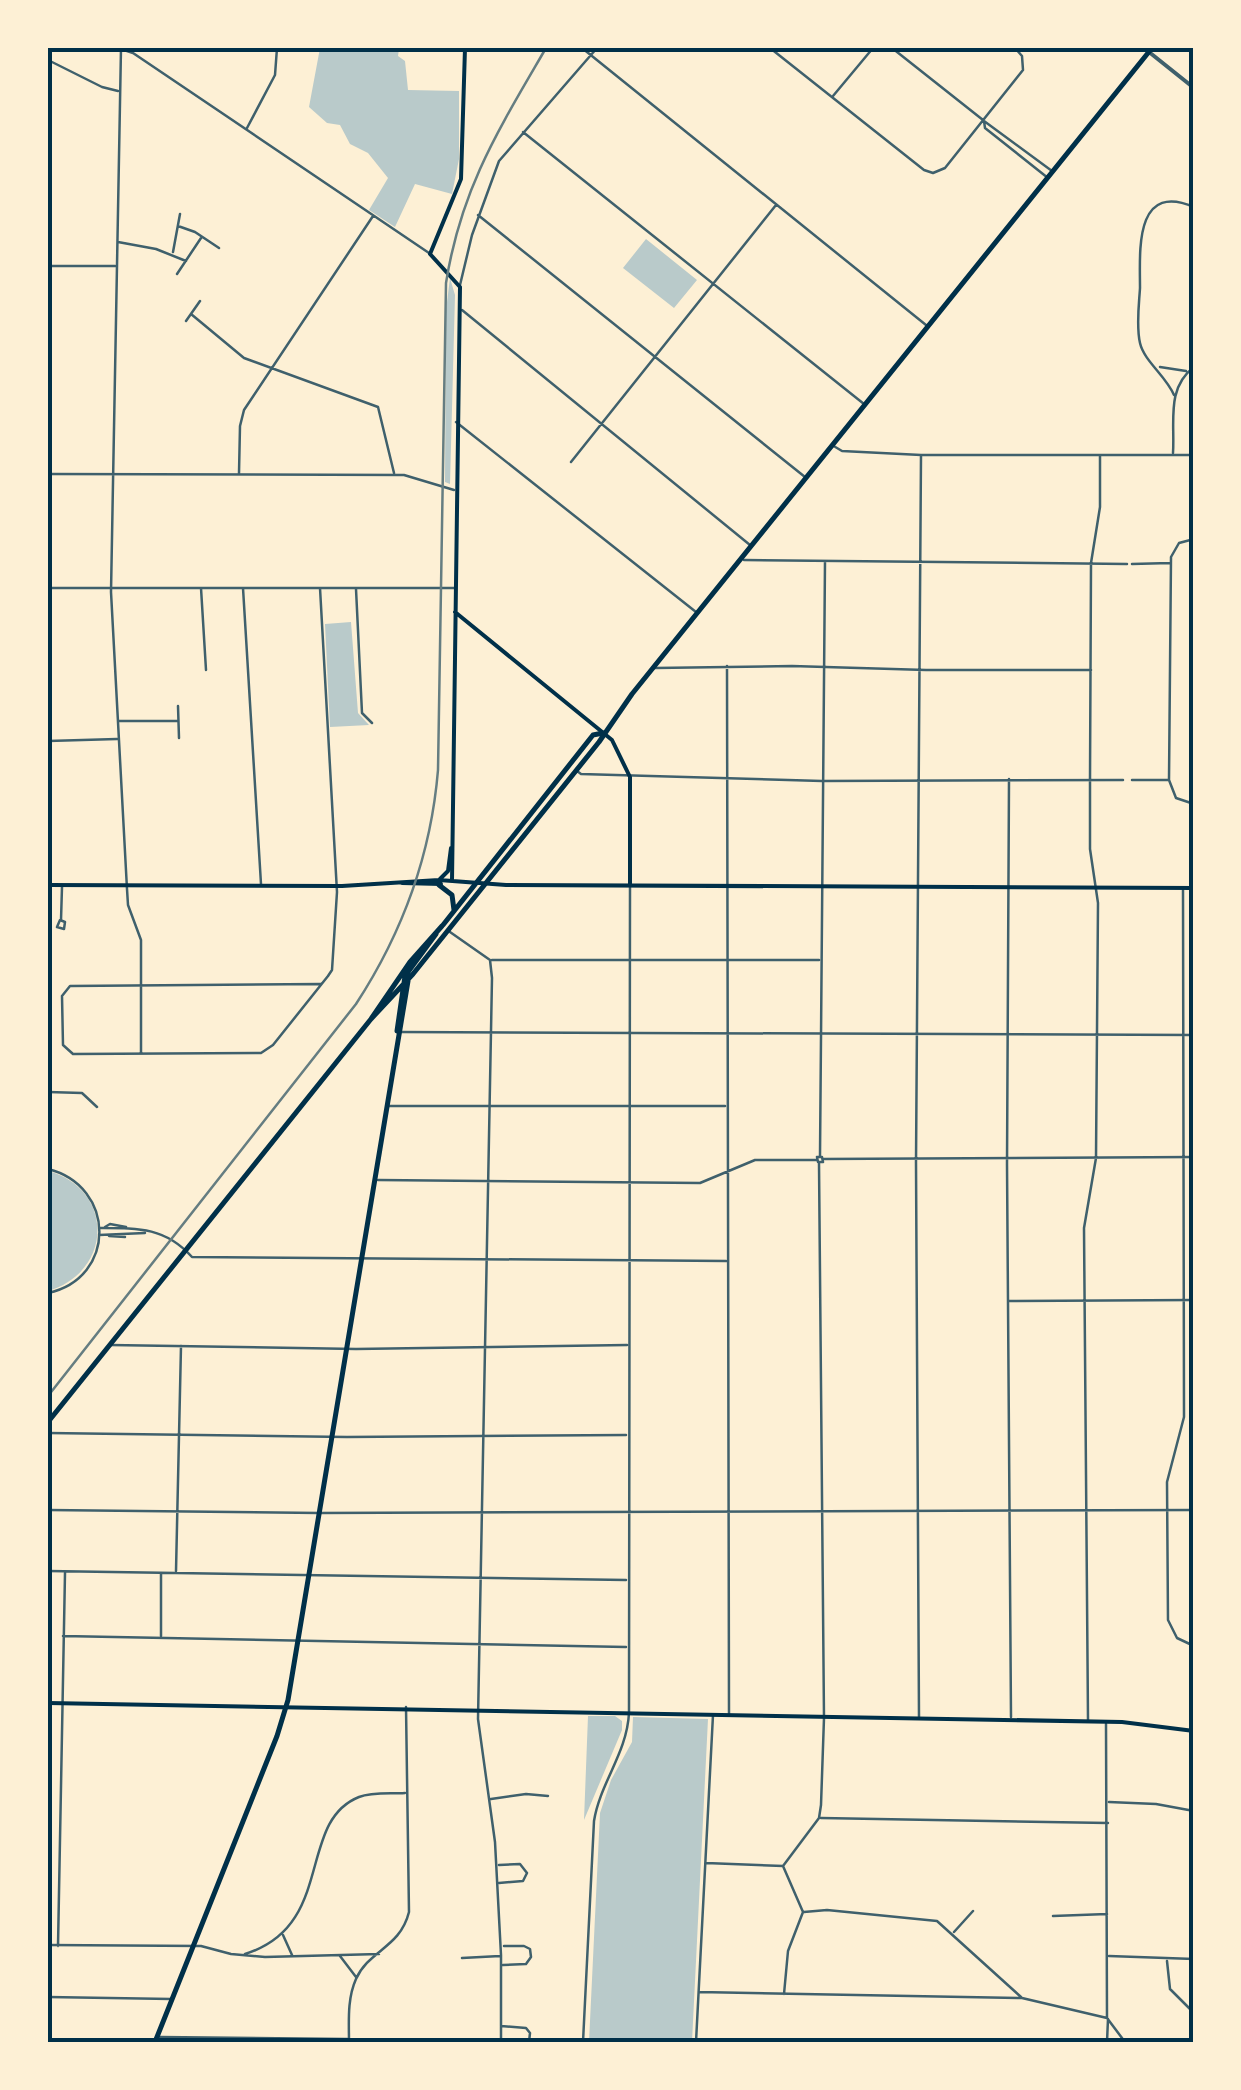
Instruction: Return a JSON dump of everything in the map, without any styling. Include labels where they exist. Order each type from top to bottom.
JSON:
[{"type":"main road","points":[[450,881],[460,286],[430,254],[461,179],[465,48]]},
{"type":"main road","points":[[398,1032],[398,1009],[408,971],[599,742],[602,732],[1148,49]]},
{"type":"main road","points":[[455,612],[612,740],[630,777],[630,884]]},
{"type":"main road","points":[[371,1018],[408,979],[454,910],[481,883],[593,735],[602,732]]},
{"type":"main road","points":[[439,882],[448,871],[452,844]]},
{"type":"main road","points":[[48,884],[336,886],[450,881],[1194,888]]},
{"type":"main road","points":[[439,882],[452,894],[454,910]]},
{"type":"main road","points":[[48,1422],[371,1018],[410,962],[445,928]]},
{"type":"main road","points":[[156,2040],[287,1706],[408,979]]},
{"type":"main road","points":[[384,1006],[398,1009]]},
{"type":"main road","points":[[48,1703],[1106,1722],[1194,1731]]},
{"type":"street","points":[[141,1054],[141,940],[128,906],[126,885],[111,588],[121,48],[430,254]]},
{"type":"street","points":[[246,130],[275,75],[277,48]]},
{"type":"street","points":[[582,48],[928,326]]},
{"type":"street","points":[[460,286],[478,215],[500,160],[597,48]]},
{"type":"street","points":[[770,48],[933,173],[945,168],[1023,70],[1022,56],[1014,48]]},
{"type":"street","points":[[832,98],[873,48]]},
{"type":"street","points":[[892,48],[984,121],[986,128],[1050,175]]},
{"type":"street","points":[[1148,49],[1194,88]]},
{"type":"street","points":[[48,60],[102,87],[120,91]]},
{"type":"street","points":[[523,132],[865,404]]},
{"type":"street","points":[[572,462],[777,204]]},
{"type":"street","points":[[1174,394],[1144,352],[1139,336],[1140,235],[1149,212],[1164,204],[1194,207]]},
{"type":"street","points":[[173,254],[180,214]]},
{"type":"street","points":[[478,215],[806,478]]},
{"type":"street","points":[[239,474],[242,415],[373,216]]},
{"type":"street","points":[[178,226],[219,248]]},
{"type":"street","points":[[177,274],[202,236]]},
{"type":"street","points":[[117,242],[186,260]]},
{"type":"street","points":[[48,266],[117,266]]},
{"type":"street","points":[[186,321],[200,301]]},
{"type":"street","points":[[458,306],[752,546]]},
{"type":"street","points":[[191,314],[244,358],[378,408],[394,475]]},
{"type":"street","points":[[458,323],[474,321]]},
{"type":"street","points":[[1154,365],[1166,371],[1194,367]]},
{"type":"street","points":[[1173,454],[1174,394],[1187,371]]},
{"type":"street","points":[[456,422],[698,614]]},
{"type":"street","points":[[832,445],[842,450],[921,455],[1194,455]]},
{"type":"street","points":[[920,1720],[916,1158],[921,455]]},
{"type":"street","points":[[1088,1722],[1084,1301],[1085,1219],[1096,1158],[1096,888],[1090,849],[1090,778],[1092,563],[1100,507],[1100,455]]},
{"type":"street","points":[[48,474],[394,475],[411,476],[436,487],[456,490]]},
{"type":"street","points":[[1194,539],[1176,546],[1171,563],[1170,780],[1171,791],[1180,800],[1194,804]]},
{"type":"street","points":[[740,560],[1171,563]]},
{"type":"street","points":[[783,1866],[820,1818],[824,1718],[820,1160],[825,561]]},
{"type":"street","points":[[48,588],[455,588]]},
{"type":"street","points":[[201,588],[206,670]]},
{"type":"street","points":[[243,588],[261,886]]},
{"type":"street","points":[[320,588],[336,886],[334,966],[322,984],[310,999],[265,1052],[73,1054],[63,1045],[62,996],[67,987],[322,984]]},
{"type":"street","points":[[356,588],[362,713],[372,723]]},
{"type":"street","points":[[727,666],[729,1716]]},
{"type":"street","points":[[653,668],[1091,670]]},
{"type":"street","points":[[178,706],[178,738]]},
{"type":"street","points":[[117,721],[178,721]]},
{"type":"street","points":[[48,741],[118,739]]},
{"type":"street","points":[[576,770],[581,774],[630,777],[822,781],[1123,780]]},
{"type":"street","points":[[1009,779],[1010,1721]]},
{"type":"street","points":[[1132,780],[1170,780]]},
{"type":"street","points":[[583,2042],[594,1821],[600,1795],[625,1742],[629,1713],[626,1435],[630,884]]},
{"type":"street","points":[[61,920],[62,885]]},
{"type":"street","points":[[1183,888],[1184,1419],[1168,1476],[1168,1620],[1175,1636],[1194,1646]]},
{"type":"street","points":[[445,928],[490,960],[821,960]]},
{"type":"street","points":[[490,960],[478,1710],[498,1884],[500,2042]]},
{"type":"street","points":[[304,986],[310,999]]},
{"type":"street","points":[[398,1032],[1194,1035]]},
{"type":"street","points":[[48,1092],[82,1093],[97,1107]]},
{"type":"street","points":[[386,1106],[727,1106]]},
{"type":"street","points":[[374,1180],[700,1182],[755,1160],[1194,1157]]},
{"type":"street","points":[[48,1170],[68,1176],[86,1191],[101,1228],[88,1269],[73,1283],[48,1293]]},
{"type":"street","points":[[101,1228],[166,1234],[192,1257],[727,1260]]},
{"type":"street","points":[[99,1235],[146,1232]]},
{"type":"street","points":[[1008,1301],[1194,1300]]},
{"type":"street","points":[[109,1344],[346,1348],[627,1345]]},
{"type":"street","points":[[176,1573],[181,1346]]},
{"type":"street","points":[[48,1433],[332,1437],[626,1435]]},
{"type":"street","points":[[48,1510],[1194,1510]]},
{"type":"street","points":[[48,1571],[628,1580]]},
{"type":"street","points":[[58,1946],[65,1572]]},
{"type":"street","points":[[160,1638],[161,1573]]},
{"type":"street","points":[[63,1636],[628,1647]]},
{"type":"street","points":[[156,2040],[349,2041],[350,2002],[356,1978],[401,1933],[409,1912],[406,1708]]},
{"type":"street","points":[[696,2042],[713,1715]]},
{"type":"street","points":[[1106,1722],[1107,2042]]},
{"type":"street","points":[[244,1954],[282,1934],[308,1895],[334,1814],[362,1795],[408,1793]]},
{"type":"street","points":[[490,1800],[526,1794],[548,1796]]},
{"type":"street","points":[[1108,1802],[1156,1804],[1194,1811]]},
{"type":"street","points":[[820,1818],[1108,1823]]},
{"type":"street","points":[[705,1863],[783,1866]]},
{"type":"street","points":[[496,1866],[520,1864],[527,1871],[523,1881],[498,1884]]},
{"type":"street","points":[[783,1866],[803,1912],[786,1960],[784,1994]]},
{"type":"street","points":[[803,1912],[827,1910],[937,1920],[1022,1998]]},
{"type":"street","points":[[953,1933],[974,1911]]},
{"type":"street","points":[[1053,1916],[1108,1914]]},
{"type":"street","points":[[282,1934],[293,1956]]},
{"type":"street","points":[[48,1946],[193,1946],[293,1956],[379,1954]]},
{"type":"street","points":[[501,1946],[524,1946],[532,1952],[528,1962],[502,1965]]},
{"type":"street","points":[[338,1956],[346,1961],[356,1978]]},
{"type":"street","points":[[462,1958],[501,1956]]},
{"type":"street","points":[[1107,1956],[1194,1960]]},
{"type":"street","points":[[1166,1960],[1170,1989],[1194,2012]]},
{"type":"street","points":[[699,1992],[1022,1998],[1107,2019],[1125,2042]]},
{"type":"street","points":[[48,1997],[172,1999]]},
{"type":"street","points":[[501,2026],[526,2028],[530,2032],[529,2042]]},
{"type":"shaded area","points":[[320,48],[399,49],[398,56],[405,61],[408,90],[459,91],[459,159],[452,194],[415,184],[395,227],[369,210],[388,178],[368,153],[350,144],[340,125],[327,123],[309,107]]},
{"type":"shaded area","points":[[646,239],[697,280],[674,308],[623,268]]},
{"type":"shaded area","points":[[450,278],[455,295],[450,484],[445,482],[446,310]]},
{"type":"shaded area","points":[[351,622],[358,713],[369,725],[330,727],[325,624]]},
{"type":"shaded area","points":[[48,1171],[70,1181],[85,1195],[95,1212],[98,1231],[85,1267],[69,1281],[48,1291]]},
{"type":"shaded area","points":[[588,1716],[615,1716],[622,1721],[622,1730],[584,1820]]},
{"type":"shaded area","points":[[633,1717],[708,1719],[692,2042],[589,2042],[600,1813],[611,1780],[632,1742]]},
{"type":"railway","points":[[48,1396],[356,1004],[388,949],[412,892],[429,832],[438,770],[446,283],[472,188],[546,48]]}]
